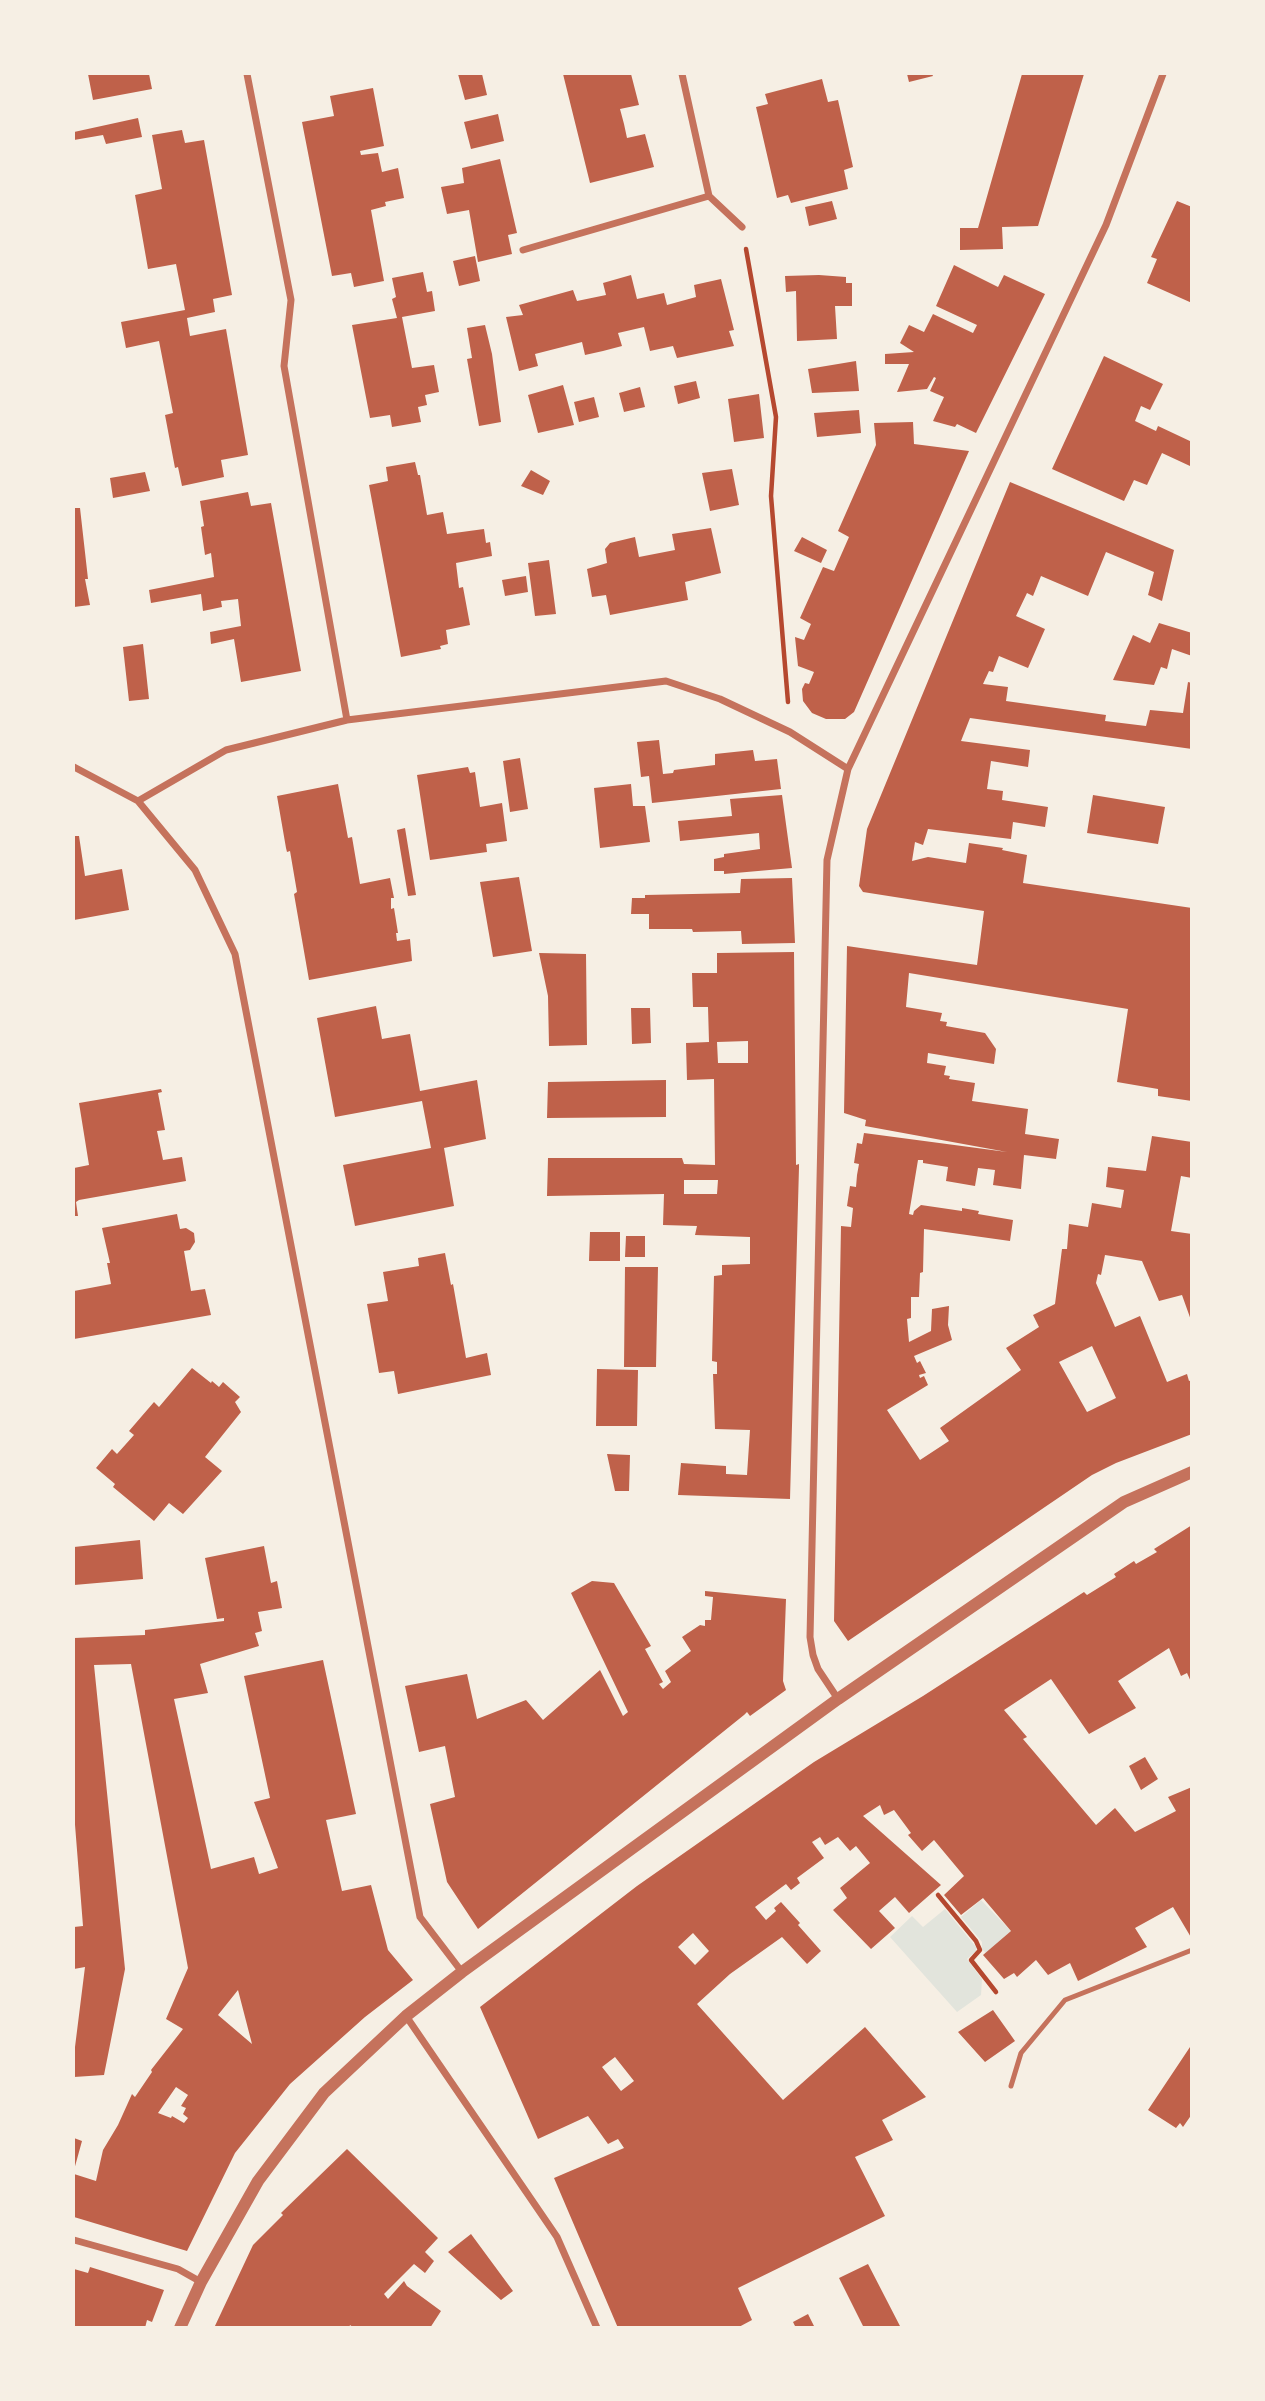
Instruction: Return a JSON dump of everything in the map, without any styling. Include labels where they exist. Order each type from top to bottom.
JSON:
[{"type":"street","points":[[247,74],[291,300],[284,366],[347,720]]},
{"type":"street","points":[[682,74],[709,196],[742,227]]},
{"type":"street","points":[[838,1699],[818,1669],[810,1637],[827,860],[848,769],[1106,225],[1163,74]]},
{"type":"street","points":[[523,250],[709,196]]},
{"type":"street","points":[[138,801],[226,750],[347,720],[666,681],[720,699],[790,732],[848,769]]},
{"type":"street","points":[[74,767],[138,801],[195,870],[235,954],[419,1917],[462,1972]]},
{"type":"street","points":[[180,2328],[201,2282],[258,2181],[324,2092],[406,2016],[462,1972],[838,1699],[1124,1502],[1192,1472]]},
{"type":"street","points":[[406,2016],[558,2237],[597,2328]]},
{"type":"street","points":[[74,2240],[178,2269],[201,2282]]},
{"type":"lane","points":[[1011,2086],[1021,2053],[1065,2000],[1192,1950]]},
{"type":"path","points":[[742,227],[776,417],[771,496],[790,732]]},
{"type":"path","points":[[938,1895],[976,1941],[979,1950],[971,1959],[996,1992]]},
{"type":"shaded area","points":[[981,1900],[1011,1931],[986,1953],[982,1949],[982,1942],[961,1917]]},
{"type":"shaded area","points":[[945,1909],[976,1947],[976,1951],[967,1959],[982,1979],[981,1995],[957,2012],[890,1937],[912,1916],[923,1927]]},
{"type":"building","points":[[88,74],[149,74],[152,89],[93,100]]},
{"type":"building","points":[[458,74],[482,74],[487,95],[465,100]]},
{"type":"building","points":[[563,74],[631,74],[639,105],[620,109],[627,138],[645,134],[654,167],[590,183]]},
{"type":"building","points":[[907,74],[932,74],[933,76],[909,82]]},
{"type":"building","points":[[1022,74],[1084,74],[1038,226],[1002,227],[1003,249],[960,250],[960,228],[978,228]]},
{"type":"building","points":[[822,79],[828,102],[838,100],[853,167],[844,170],[848,189],[791,203],[788,195],[777,198],[756,107],[768,104],[765,94]]},
{"type":"building","points":[[373,88],[384,146],[360,151],[361,155],[378,153],[382,172],[398,168],[404,198],[385,202],[386,206],[371,210],[384,281],[354,287],[351,273],[332,276],[302,122],[334,116],[330,96]]},
{"type":"building","points":[[498,114],[504,141],[471,149],[464,122]]},
{"type":"building","points":[[138,118],[142,137],[106,144],[103,135],[74,140],[74,132]]},
{"type":"building","points":[[182,130],[185,143],[204,140],[232,295],[213,299],[215,312],[187,318],[190,336],[226,329],[248,455],[221,460],[224,477],[182,486],[178,467],[175,468],[165,415],[173,413],[159,341],[126,348],[121,322],[185,310],[176,264],[148,269],[135,195],[162,189],[152,135]]},
{"type":"building","points":[[500,159],[517,233],[508,235],[512,254],[478,262],[469,210],[447,214],[441,187],[464,183],[462,168]]},
{"type":"building","points":[[832,201],[837,219],[809,226],[805,207]]},
{"type":"building","points":[[1177,201],[1192,207],[1192,303],[1147,283],[1157,259],[1151,257]]},
{"type":"building","points":[[475,256],[480,281],[459,286],[453,261]]},
{"type":"building","points":[[954,265],[998,287],[1004,275],[1045,294],[976,433],[957,424],[955,427],[933,421],[944,397],[930,391],[936,378],[934,377],[927,389],[897,392],[909,364],[885,364],[885,354],[914,352],[900,343],[909,325],[924,332],[933,314],[973,333],[977,325],[936,306]]},
{"type":"building","points":[[423,272],[427,292],[432,291],[435,311],[402,317],[412,368],[434,365],[439,392],[425,395],[427,405],[418,407],[421,422],[392,427],[390,415],[370,418],[352,325],[397,318],[392,299],[396,297],[392,278]]},
{"type":"building","points":[[631,275],[637,299],[664,293],[667,305],[696,297],[694,285],[721,279],[734,330],[729,331],[734,346],[677,358],[673,346],[650,351],[644,327],[618,333],[622,346],[603,351],[585,355],[582,342],[535,354],[538,366],[519,371],[506,317],[523,315],[519,305],[573,290],[577,301],[606,295],[603,283]]},
{"type":"building","points":[[785,276],[846,277],[846,283],[852,283],[852,306],[835,306],[837,339],[797,341],[796,291],[786,292]]},
{"type":"building","points":[[485,325],[492,354],[501,422],[479,426],[467,359],[472,358],[467,328]]},
{"type":"building","points":[[1104,356],[1163,384],[1150,410],[1141,406],[1135,421],[1156,431],[1158,426],[1192,442],[1190,466],[1162,453],[1147,485],[1134,480],[1124,501],[1052,469]]},
{"type":"building","points":[[856,361],[859,391],[812,393],[808,369]]},
{"type":"building","points":[[696,381],[700,398],[678,404],[674,386]]},
{"type":"building","points":[[563,385],[574,425],[538,433],[528,395]]},
{"type":"building","points":[[640,387],[645,407],[624,412],[619,393]]},
{"type":"building","points":[[759,394],[764,438],[734,442],[728,399]]},
{"type":"building","points":[[594,397],[599,417],[579,422],[574,402]]},
{"type":"building","points":[[859,410],[861,433],[817,437],[814,413]]},
{"type":"building","points":[[913,422],[914,444],[969,451],[854,712],[845,719],[826,719],[812,713],[803,701],[802,689],[805,683],[809,684],[814,672],[798,666],[795,637],[804,640],[811,624],[800,618],[823,567],[834,571],[849,537],[838,531],[876,445],[874,423]]},
{"type":"building","points":[[415,462],[427,515],[443,512],[447,534],[484,529],[492,556],[456,563],[459,588],[463,587],[470,625],[446,630],[448,644],[440,646],[441,649],[401,657],[369,485],[388,481],[386,467]]},
{"type":"building","points":[[732,469],[739,505],[710,511],[702,473]]},
{"type":"building","points":[[531,470],[550,481],[543,495],[521,486]]},
{"type":"building","points":[[145,472],[150,491],[113,498],[110,478]]},
{"type":"building","points":[[1010,482],[1174,550],[1162,601],[1148,595],[1154,572],[1106,552],[1088,596],[1041,576],[1033,596],[1027,593],[1016,616],[1045,629],[1028,668],[999,656],[993,672],[989,671],[983,684],[1008,687],[1006,701],[1106,715],[1105,721],[1146,726],[1150,710],[1183,713],[1188,682],[1192,683],[1192,749],[970,718],[961,741],[1030,750],[1028,767],[991,761],[987,789],[1003,791],[1002,800],[1048,807],[1045,827],[1013,822],[1011,839],[928,829],[923,845],[915,842],[912,861],[928,857],[966,863],[969,843],[1003,848],[1002,850],[1027,855],[1023,883],[1192,908],[1192,1101],[1158,1096],[1158,1089],[1117,1082],[1128,1009],[909,973],[906,1007],[942,1013],[940,1021],[947,1022],[946,1026],[985,1033],[996,1049],[994,1064],[928,1053],[927,1063],[946,1066],[944,1075],[950,1076],[949,1079],[975,1083],[972,1101],[1028,1109],[1025,1134],[1059,1139],[1056,1159],[1024,1155],[1021,1189],[993,1185],[995,1170],[978,1168],[975,1186],[946,1181],[948,1167],[918,1160],[909,1214],[913,1215],[921,1205],[962,1211],[962,1208],[979,1211],[978,1214],[1013,1220],[1010,1241],[924,1229],[923,1272],[920,1273],[919,1297],[911,1297],[911,1318],[907,1319],[909,1342],[931,1331],[932,1309],[949,1306],[948,1325],[952,1340],[914,1356],[926,1373],[919,1375],[920,1378],[924,1376],[928,1385],[887,1410],[920,1460],[949,1441],[940,1428],[1021,1370],[1006,1348],[1039,1327],[1033,1315],[1055,1304],[1062,1249],[1067,1249],[1069,1224],[1088,1227],[1092,1203],[1121,1208],[1124,1190],[1106,1187],[1108,1167],[1146,1171],[1152,1136],[1192,1142],[1192,1178],[1181,1176],[1171,1231],[1192,1234],[1192,1323],[1182,1295],[1159,1301],[1142,1261],[1105,1255],[1101,1275],[1098,1274],[1096,1283],[1115,1327],[1140,1316],[1167,1382],[1187,1374],[1189,1381],[1192,1380],[1192,1434],[1092,1475],[848,1641],[834,1621],[841,1226],[851,1227],[853,1208],[847,1206],[850,1186],[856,1187],[859,1164],[854,1163],[857,1143],[862,1144],[864,1133],[1007,1152],[865,1126],[866,1120],[844,1113],[847,946],[977,965],[984,911],[863,892],[859,886],[867,829]],"holes":[[[1092,1346],[1116,1398],[1087,1412],[1059,1362]]]},
{"type":"building","points":[[248,492],[251,506],[271,503],[301,671],[241,682],[234,639],[211,644],[210,632],[241,626],[238,599],[221,601],[222,607],[203,611],[201,594],[151,603],[149,590],[214,577],[211,553],[205,555],[200,501]]},
{"type":"building","points":[[74,508],[80,508],[88,579],[85,579],[90,605],[74,607]]},
{"type":"building","points":[[711,528],[721,573],[685,582],[688,600],[610,615],[606,595],[592,597],[587,569],[607,563],[605,549],[610,543],[635,537],[639,557],[675,550],[672,534]]},
{"type":"building","points":[[802,537],[827,550],[821,563],[794,551]]},
{"type":"building","points":[[549,560],[556,614],[535,616],[528,563]]},
{"type":"building","points":[[526,576],[528,592],[505,596],[502,580]]},
{"type":"building","points":[[1159,623],[1192,633],[1192,656],[1172,649],[1167,669],[1161,667],[1154,685],[1113,680],[1133,635],[1150,643]]},
{"type":"building","points":[[143,644],[149,699],[129,701],[123,647]]},
{"type":"building","points":[[659,740],[663,774],[715,765],[715,754],[753,750],[755,761],[777,759],[781,789],[652,803],[649,776],[641,777],[637,742]]},
{"type":"building","points":[[520,758],[528,809],[510,812],[503,761]]},
{"type":"building","points":[[468,767],[470,773],[475,772],[480,807],[502,803],[507,841],[486,844],[487,852],[430,860],[417,775]]},
{"type":"building","points":[[338,784],[348,838],[352,837],[360,884],[390,878],[394,898],[391,898],[391,909],[394,908],[397,941],[410,939],[412,961],[309,980],[294,894],[297,892],[290,851],[287,852],[286,848],[277,796]]},
{"type":"building","points":[[631,784],[633,806],[645,806],[650,842],[600,848],[594,788]]},
{"type":"building","points":[[782,795],[792,868],[724,874],[724,871],[714,871],[714,859],[724,857],[724,854],[760,849],[759,833],[680,841],[678,821],[732,816],[730,799]]},
{"type":"building","points":[[1093,795],[1165,807],[1158,844],[1087,833]]},
{"type":"building","points":[[405,828],[416,895],[408,896],[397,830]]},
{"type":"building","points":[[74,836],[79,836],[85,876],[122,869],[129,910],[74,920]]},
{"type":"building","points":[[519,877],[532,951],[493,957],[480,882]]},
{"type":"building","points":[[792,878],[795,943],[742,944],[741,931],[649,929],[649,914],[631,914],[632,898],[645,898],[645,895],[740,893],[741,879]]},
{"type":"building","points":[[794,952],[796,1165],[799,1164],[799,1167],[790,1499],[678,1495],[681,1463],[726,1466],[726,1474],[747,1475],[750,1430],[715,1429],[713,1374],[717,1374],[717,1362],[712,1361],[714,1276],[722,1275],[722,1265],[750,1264],[750,1237],[695,1235],[697,1226],[663,1225],[664,1194],[547,1196],[548,1158],[682,1158],[684,1164],[715,1165],[714,1079],[687,1080],[686,1043],[709,1042],[708,1007],[693,1007],[692,973],[717,973],[717,953]],"holes":[[[748,1041],[748,1063],[718,1063],[717,1042]],[[684,1180],[718,1180],[717,1194],[684,1194]]]},
{"type":"building","points":[[539,953],[586,954],[587,1045],[549,1046],[548,996]]},
{"type":"building","points":[[376,1006],[382,1039],[410,1034],[420,1091],[477,1080],[486,1139],[444,1148],[454,1206],[355,1226],[343,1165],[431,1148],[422,1101],[335,1117],[317,1018]]},
{"type":"building","points":[[631,1008],[650,1008],[651,1043],[632,1044]]},
{"type":"building","points":[[666,1080],[666,1117],[547,1118],[548,1082]]},
{"type":"building","points":[[161,1089],[162,1092],[158,1093],[165,1130],[157,1131],[163,1160],[182,1157],[186,1181],[79,1200],[76,1202],[78,1216],[74,1216],[74,1168],[89,1165],[79,1103]]},
{"type":"building","points":[[177,1214],[180,1229],[186,1228],[194,1233],[195,1242],[190,1250],[184,1251],[191,1291],[205,1289],[211,1315],[74,1339],[74,1291],[111,1284],[107,1263],[110,1263],[102,1228]]},
{"type":"building","points":[[590,1232],[620,1232],[620,1261],[589,1261]]},
{"type":"building","points":[[626,1236],[645,1236],[645,1257],[625,1257]]},
{"type":"building","points":[[445,1253],[466,1358],[487,1353],[491,1375],[398,1394],[394,1371],[379,1373],[367,1304],[388,1301],[383,1272],[419,1266],[418,1258]]},
{"type":"building","points":[[625,1267],[658,1267],[656,1367],[624,1367]]},
{"type":"building","points":[[192,1368],[219,1387],[223,1382],[240,1397],[235,1402],[241,1412],[205,1457],[222,1471],[183,1514],[169,1503],[154,1521],[113,1487],[115,1484],[96,1468],[112,1449],[117,1454],[134,1435],[129,1431],[154,1402],[159,1407]]},
{"type":"building","points":[[597,1369],[638,1370],[637,1426],[596,1426]]},
{"type":"building","points":[[607,1454],[630,1455],[629,1491],[615,1491]]},
{"type":"building","points":[[1192,1525],[1192,1684],[1187,1673],[1181,1676],[1169,1648],[1118,1681],[1136,1708],[1089,1734],[1051,1679],[1004,1710],[1027,1737],[1023,1739],[1096,1825],[1115,1808],[1135,1832],[1176,1811],[1168,1797],[1192,1787],[1192,1939],[1173,1907],[1135,1928],[1147,1947],[1078,1981],[1070,1963],[1048,1975],[1036,1960],[1017,1977],[1014,1973],[1004,1979],[983,1955],[1011,1931],[983,1898],[961,1915],[944,1895],[964,1876],[934,1840],[922,1851],[908,1835],[911,1833],[894,1810],[884,1815],[880,1805],[863,1816],[941,1885],[909,1913],[895,1897],[879,1911],[895,1928],[871,1949],[833,1910],[847,1898],[840,1888],[870,1863],[856,1846],[850,1851],[838,1837],[825,1845],[820,1837],[812,1842],[824,1858],[797,1878],[800,1883],[791,1890],[786,1884],[755,1907],[766,1920],[781,1902],[821,1951],[807,1964],[782,1937],[730,1974],[697,2004],[783,2100],[865,2027],[926,2097],[882,2120],[893,2140],[855,2157],[885,2216],[738,2288],[752,2320],[737,2328],[618,2328],[554,2178],[624,2148],[618,2139],[608,2144],[588,2116],[538,2139],[480,2007],[637,1886],[814,1762],[923,1696],[1084,1592],[1087,1595],[1116,1577],[1114,1574],[1134,1561],[1136,1564],[1157,1552],[1154,1549]],"holes":[[[693,1933],[709,1951],[695,1965],[678,1947]],[[615,2057],[634,2081],[621,2091],[602,2067]]]},
{"type":"building","points":[[140,1540],[143,1579],[74,1585],[74,1547]]},
{"type":"building","points":[[264,1546],[271,1583],[277,1581],[282,1608],[258,1612],[262,1631],[255,1633],[259,1646],[200,1664],[208,1693],[174,1699],[211,1869],[254,1857],[259,1874],[278,1868],[254,1802],[270,1798],[244,1676],[323,1660],[356,1814],[326,1820],[342,1891],[371,1885],[388,1950],[413,1980],[365,2017],[290,2084],[235,2153],[187,2251],[74,2217],[74,2174],[96,2181],[103,2150],[132,2094],[135,2097],[151,2070],[183,2029],[166,2019],[188,1968],[131,1664],[94,1665],[125,1969],[104,2075],[74,2077],[74,2055],[85,1967],[74,1969],[74,1927],[83,1926],[74,1812],[74,1638],[145,1635],[145,1630],[224,1621],[224,1618],[217,1619],[205,1558]],"holes":[[[238,1990],[252,2044],[218,2015]],[[176,2087],[188,2095],[181,2106],[186,2108],[183,2114],[188,2118],[184,2123],[172,2116],[171,2118],[158,2113]]]},
{"type":"building","points":[[592,1581],[614,1583],[651,1646],[645,1649],[663,1682],[659,1684],[663,1689],[671,1682],[665,1671],[691,1651],[682,1637],[700,1625],[705,1626],[705,1620],[711,1620],[713,1597],[705,1596],[705,1591],[786,1599],[783,1681],[786,1690],[750,1716],[747,1712],[478,1929],[447,1882],[430,1804],[455,1797],[445,1746],[419,1752],[405,1686],[467,1674],[477,1719],[526,1700],[543,1720],[600,1670],[623,1716],[628,1712],[571,1593]]},
{"type":"building","points":[[1145,1757],[1158,1779],[1141,1790],[1129,1766]]},
{"type":"building","points":[[993,2010],[1015,2041],[985,2062],[958,2032]]},
{"type":"building","points":[[1192,2044],[1192,2114],[1183,2127],[1180,2123],[1176,2128],[1148,2110]]},
{"type":"building","points":[[74,2138],[82,2141],[74,2170]]},
{"type":"building","points":[[347,2149],[438,2238],[425,2252],[434,2261],[425,2273],[414,2264],[384,2294],[388,2299],[404,2281],[441,2311],[430,2328],[354,2328],[350,2325],[349,2328],[214,2328],[253,2245],[283,2215],[281,2213]]},
{"type":"building","points":[[471,2234],[513,2291],[501,2300],[448,2252]]},
{"type":"building","points":[[868,2264],[901,2328],[864,2328],[839,2278]]},
{"type":"building","points":[[90,2267],[164,2290],[152,2322],[147,2320],[145,2328],[74,2328],[74,2269],[88,2273]]},
{"type":"building","points":[[808,2314],[815,2328],[796,2328],[793,2322]]}]
